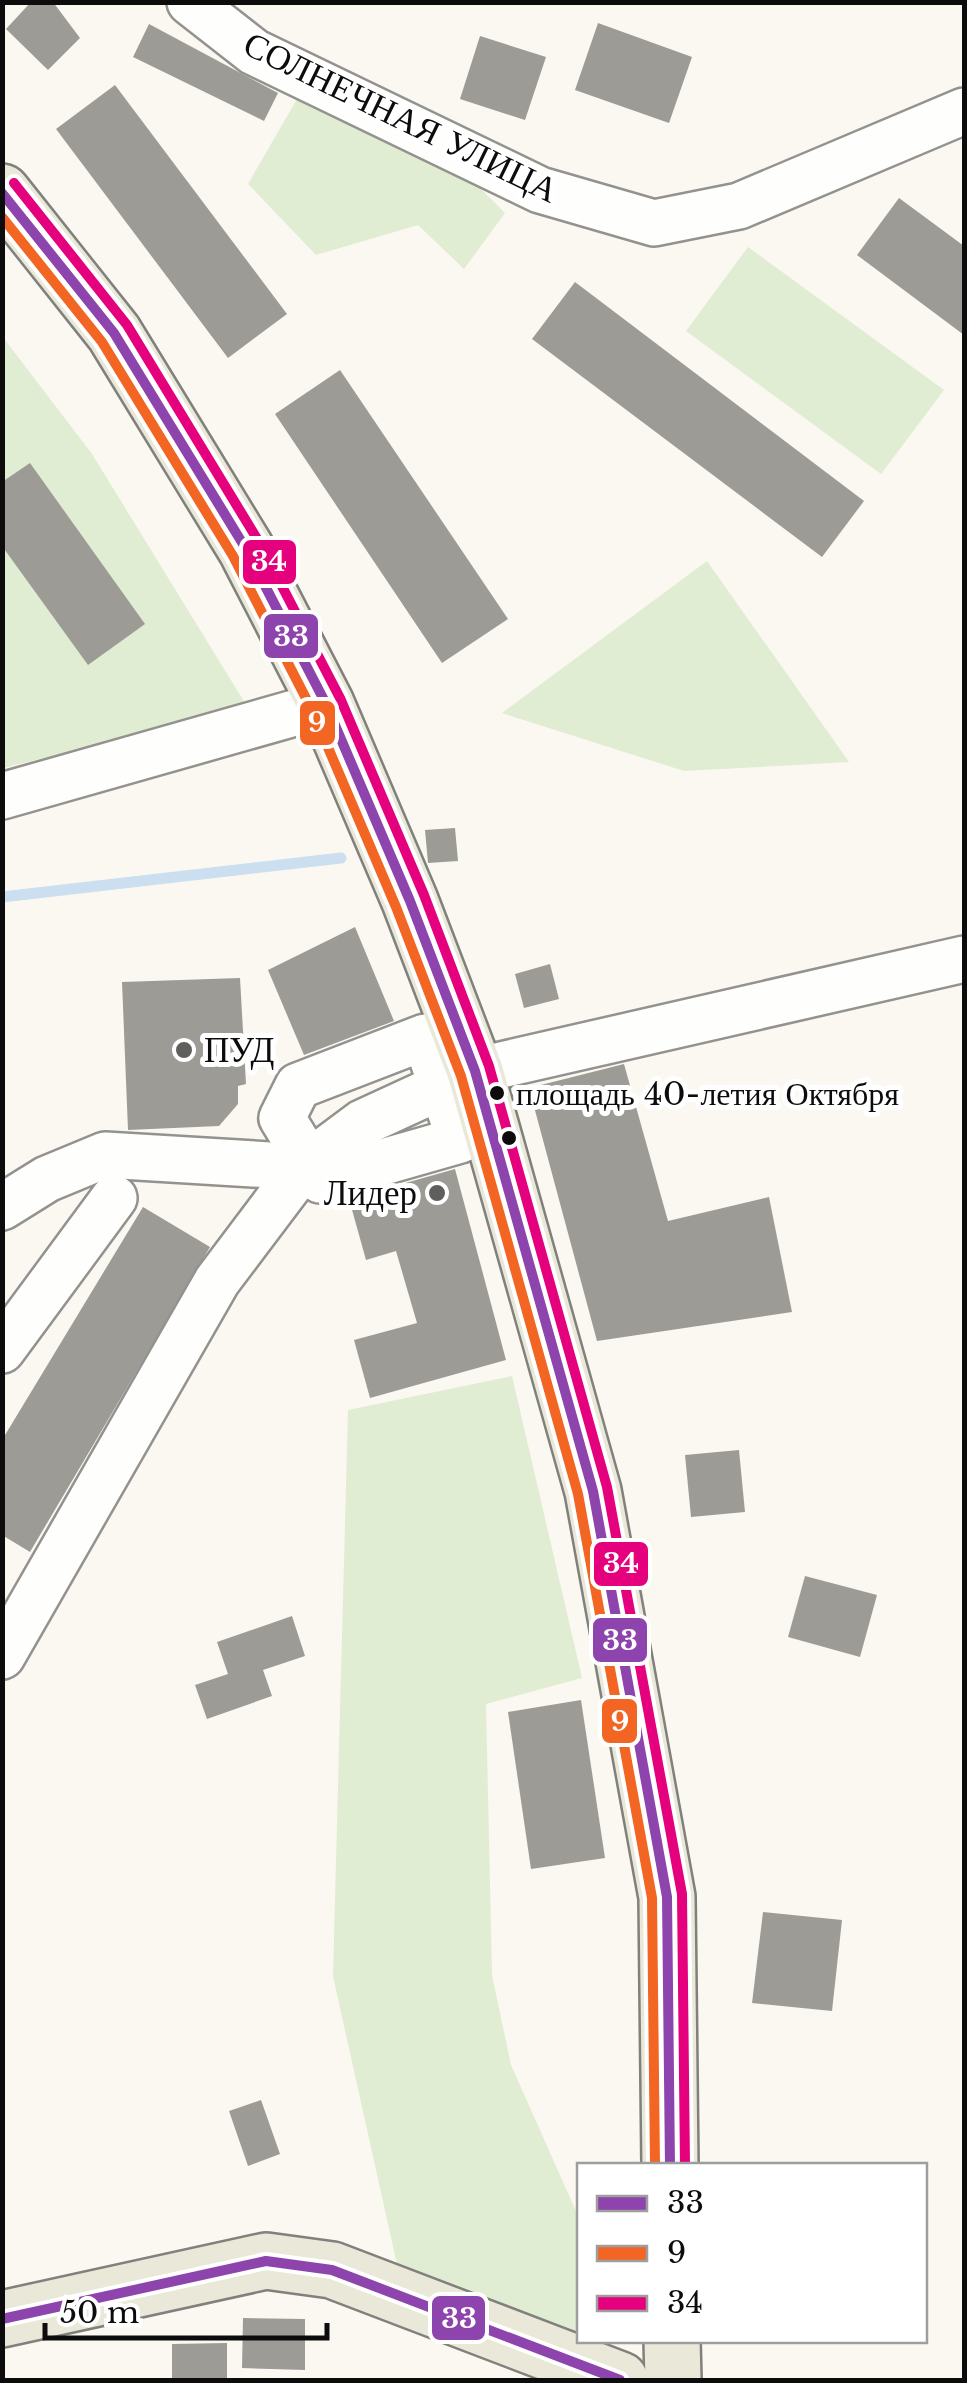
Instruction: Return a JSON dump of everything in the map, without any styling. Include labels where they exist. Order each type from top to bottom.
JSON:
[{"type":"main road","points":[[2,192],[114,334],[246,548],[326,704],[410,901],[458,1078],[593,1491],[668,1897],[670,2163]]},
{"type":"main road","points":[[2,2319],[266,2261],[332,2270],[620,2380]]},
{"type":"main road","points":[[672,2343],[672,2380]]},
{"type":"street","name":"СОЛНЕЧНАЯ УЛИЦА","points":[[190,2],[254,52],[540,190],[654,223],[739,206],[964,111]]},
{"type":"street","points":[[2,796],[326,704]]},
{"type":"street","points":[[4,1648],[217,1281],[306,1164],[362,1123],[458,1078],[964,959]]},
{"type":"street","points":[[306,1164],[282,1118],[298,1086],[425,1037],[458,1078]]},
{"type":"street","points":[[2,1206],[47,1179],[105,1155],[306,1164]]},
{"type":"street","points":[[2,1350],[114,1198]]},
{"type":"green space","points":[[297,99],[470,178],[505,213],[464,269],[418,225],[316,255],[248,184]]},
{"type":"green space","points":[[748,247],[944,390],[881,474],[686,331]]},
{"type":"green space","points":[[2,336],[92,454],[248,708],[3,768]]},
{"type":"green space","points":[[707,561],[849,762],[684,771],[502,713]]},
{"type":"green space","points":[[512,1376],[582,1678],[486,1704],[492,1975],[511,2065],[577,2214],[580,2344],[402,2287],[333,1976],[348,1410]]},
{"type":"building","points":[[31,2],[53,2],[80,38],[48,70],[6,29]]},
{"type":"building","points":[[598,23],[692,57],[669,123],[575,90]]},
{"type":"building","points":[[149,24],[278,93],[264,121],[133,57]]},
{"type":"building","points":[[480,36],[546,57],[525,120],[460,99]]},
{"type":"building","points":[[115,85],[287,314],[228,358],[56,129]]},
{"type":"building","points":[[899,198],[964,246],[964,335],[857,255]]},
{"type":"building","points":[[575,282],[864,501],[822,557],[532,339]]},
{"type":"building","points":[[340,370],[508,619],[442,663],[275,414]]},
{"type":"building","points":[[30,463],[145,624],[88,665],[2,546],[2,482]]},
{"type":"building","points":[[455,828],[458,861],[428,863],[425,830]]},
{"type":"building","points":[[355,927],[394,1021],[304,1055],[268,970]]},
{"type":"building","points":[[550,964],[559,999],[524,1008],[515,974]]},
{"type":"building","name":"ПУД","points":[[240,978],[246,1084],[238,1086],[238,1104],[219,1126],[128,1130],[122,982]]},
{"type":"building","points":[[624,1064],[668,1221],[769,1197],[792,1312],[597,1341],[529,1088]]},
{"type":"building","points":[[455,1169],[506,1360],[370,1398],[354,1340],[417,1323],[396,1251],[366,1260],[349,1199]]},
{"type":"building","points":[[143,1207],[210,1247],[30,1552],[2,1535],[2,1440]]},
{"type":"building","points":[[739,1450],[745,1512],[691,1517],[685,1455]]},
{"type":"building","points":[[805,1576],[877,1595],[860,1657],[788,1637]]},
{"type":"building","points":[[292,1616],[305,1656],[263,1670],[272,1696],[207,1719],[195,1685],[228,1674],[217,1642]]},
{"type":"building","points":[[581,1700],[605,1858],[531,1869],[508,1712]]},
{"type":"building","points":[[763,1912],[842,1920],[832,2011],[752,2003]]},
{"type":"building","points":[[261,2100],[280,2154],[248,2166],[229,2111]]},
{"type":"building","points":[[243,2318],[305,2319],[305,2370],[242,2368]]},
{"type":"building","points":[[227,2343],[227,2380],[172,2380],[172,2344]]},
{"type":"waterway","points":[[2,897],[341,858]]},
{"type":"transit line","name":"34","points":[[14,183],[127,325],[259,542],[340,698],[424,895],[489,1066],[607,1487],[682,1894],[685,2163]]},
{"type":"transit line","name":"33","points":[[2,193],[114,333],[246,549],[326,704],[410,901],[475,1071],[593,1491],[667,1897],[670,2163]]},
{"type":"transit line","name":"9","points":[[2,217],[102,342],[233,556],[312,710],[396,907],[461,1076],[578,1494],[652,1898],[655,2163]]},
{"type":"transit line","name":"33","points":[[2,2319],[266,2261],[332,2270],[620,2380]]},
{"type":"place","name":"ПУД","points":[[184,1050]]},
{"type":"place","name":"площадь 40-летия Октября","points":[[497,1093]]},
{"type":"place","name":"Лидер","points":[[437,1193]]}]
